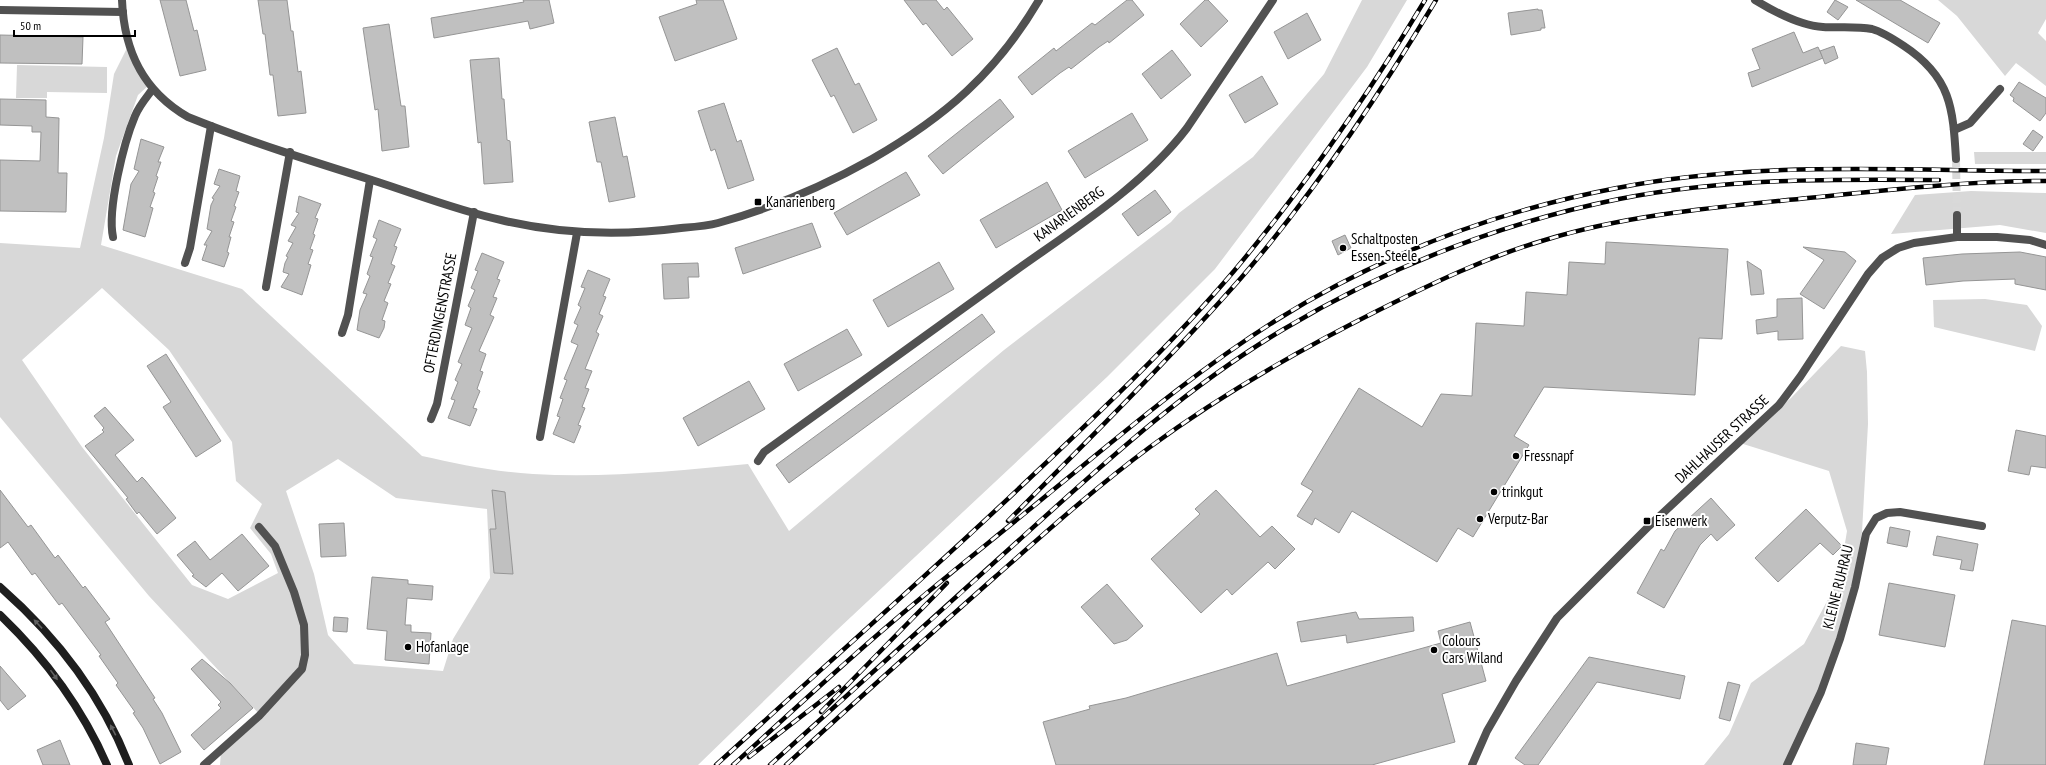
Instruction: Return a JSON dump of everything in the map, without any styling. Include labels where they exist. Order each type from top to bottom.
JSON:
[{"type":"main road","points":[[0,587],[36,621],[76,670],[101,705],[130,765]]},
{"type":"main road","points":[[0,615],[21,635],[64,689],[96,741],[107,765]]},
{"type":"street","points":[[122,0],[129,46],[152,90],[176,110],[188,117],[370,180],[474,212],[501,220],[577,233],[650,232],[716,224],[793,198],[845,174],[896,145],[940,115],[968,91],[1020,31],[1039,0]]},
{"type":"street","name":"KANARIENBERG","points":[[758,461],[764,452],[1151,170],[1172,148],[1187,128],[1273,0]]},
{"type":"street","points":[[1755,0],[1792,18],[1821,27],[1873,29],[1891,38],[1920,57],[1936,74],[1947,94],[1954,130],[1956,159]]},
{"type":"street","points":[[0,10],[123,12]]},
{"type":"street","points":[[1954,130],[1970,123],[2000,89]]},
{"type":"street","points":[[113,237],[111,221],[121,159],[135,116],[152,90]]},
{"type":"street","points":[[185,263],[190,248],[211,126]]},
{"type":"street","points":[[266,287],[290,152]]},
{"type":"street","points":[[342,333],[348,314],[370,180]]},
{"type":"street","name":"OFTERDINGENSTRASSE","points":[[431,419],[437,404],[474,212]]},
{"type":"street","points":[[1957,215],[1957,237]]},
{"type":"street","points":[[540,437],[577,233]]},
{"type":"street","name":"DAHLHAUSER STRASSE","points":[[1472,765],[1487,731],[1516,681],[1558,618],[1649,526],[1779,405],[1800,377],[1868,274],[1882,258],[1898,248],[1914,243],[1957,237],[1998,237],[2030,240],[2046,245]]},
{"type":"street","name":"KLEINE RUHRAU","points":[[1787,765],[1821,692],[1840,640],[1855,587],[1866,534],[1876,518],[1887,512],[1900,512],[1982,526]]},
{"type":"street","points":[[204,765],[259,716],[302,669],[306,655],[304,625],[294,592],[275,546],[259,527]]},
{"type":"shaded area","points":[[1362,0],[1407,0],[1367,67],[1215,269],[1107,377],[836,631],[698,765],[220,765],[221,752],[262,717],[149,596],[0,417],[0,243],[80,248],[104,138],[114,74],[128,46],[149,85],[138,95],[116,156],[101,245],[242,289],[422,456],[491,470],[560,475],[641,473],[748,464],[789,531],[1004,350],[1253,157],[1324,74]],"holes":[[[102,288],[169,350],[232,442],[236,481],[262,504],[250,528],[271,554],[278,573],[228,599],[192,585],[82,447],[22,360]],[[338,459],[396,498],[487,509],[490,578],[453,639],[443,671],[354,664],[328,635],[314,574],[286,491]]]},
{"type":"shaded area","points":[[1938,0],[2046,0],[2046,19],[2038,33],[2046,41],[2046,86],[2016,63],[2005,76],[1957,16]]},
{"type":"shaded area","points":[[17,65],[107,67],[107,93],[47,92],[47,98],[16,98]]},
{"type":"shaded area","points":[[1974,152],[2046,152],[2046,164],[1975,164]]},
{"type":"shaded area","points":[[1971,191],[2046,193],[2046,233],[2000,225],[1891,234],[1915,195]]},
{"type":"shaded area","points":[[1985,299],[2027,305],[2042,326],[2035,351],[1934,327],[1933,300]]},
{"type":"shaded area","points":[[1841,346],[1865,351],[1868,424],[1862,532],[1852,587],[1820,691],[1785,765],[1704,765],[1729,734],[1751,683],[1804,644],[1839,579],[1847,531],[1829,471],[1740,443],[1791,398]]},
{"type":"building","points":[[160,0],[186,0],[194,31],[197,30],[206,70],[180,76]]},
{"type":"building","points":[[258,0],[287,0],[291,31],[293,31],[298,72],[301,71],[306,113],[278,116],[273,75],[270,75],[265,34],[263,34]]},
{"type":"building","points":[[523,0],[549,0],[554,23],[530,29],[528,21],[434,38],[431,18],[524,2]]},
{"type":"building","points":[[696,0],[723,0],[737,39],[675,61],[659,17],[697,4]]},
{"type":"building","points":[[904,0],[936,0],[944,10],[947,7],[973,39],[952,56],[926,23],[923,25]]},
{"type":"building","points":[[1127,0],[1132,0],[1144,15],[1109,43],[1108,41],[1099,47],[1071,69],[1069,67],[1060,73],[1032,95],[1018,77],[1054,48],[1056,51],[1092,23],[1095,25]]},
{"type":"building","points":[[1205,0],[1208,0],[1228,21],[1201,47],[1180,24]]},
{"type":"building","points":[[1835,0],[1848,7],[1838,20],[1827,12]]},
{"type":"building","points":[[1856,0],[1900,0],[1940,23],[1928,43]]},
{"type":"building","points":[[1538,9],[1542,10],[1545,28],[1511,35],[1508,13]]},
{"type":"building","points":[[1307,13],[1321,40],[1288,59],[1274,32]]},
{"type":"building","points":[[389,24],[401,106],[405,106],[409,147],[382,151],[378,109],[375,110],[363,28]]},
{"type":"building","points":[[1794,32],[1803,53],[1818,47],[1823,58],[1752,87],[1748,73],[1760,69],[1752,49]]},
{"type":"building","points":[[0,35],[83,37],[82,64],[0,63]]},
{"type":"building","points":[[1834,46],[1838,58],[1825,64],[1820,51]]},
{"type":"building","points":[[837,48],[855,85],[859,83],[877,120],[853,133],[834,95],[831,97],[812,60]]},
{"type":"building","points":[[1172,50],[1191,75],[1161,99],[1142,74]]},
{"type":"building","points":[[499,58],[507,140],[510,141],[513,182],[484,184],[481,142],[478,143],[470,60]]},
{"type":"building","points":[[1262,76],[1278,104],[1245,123],[1229,95]]},
{"type":"building","points":[[2019,82],[2046,98],[2046,113],[2040,121],[2013,101],[2014,98],[2010,95]]},
{"type":"building","points":[[0,99],[46,100],[46,117],[59,118],[58,173],[67,173],[66,212],[0,211],[0,160],[40,161],[41,132],[32,132],[32,126],[0,125]]},
{"type":"building","points":[[1000,99],[1014,117],[943,174],[928,156]]},
{"type":"building","points":[[724,103],[737,142],[741,140],[754,180],[728,189],[715,149],[711,151],[698,111]]},
{"type":"building","points":[[1132,113],[1148,140],[1085,178],[1068,151]]},
{"type":"building","points":[[615,117],[623,157],[627,156],[635,197],[609,202],[601,162],[597,162],[589,122]]},
{"type":"building","points":[[2033,130],[2043,137],[2033,151],[2023,144]]},
{"type":"building","points":[[141,139],[164,147],[158,162],[161,162],[156,176],[158,177],[153,192],[155,193],[150,207],[153,208],[145,237],[123,230],[131,184],[139,171],[134,169]]},
{"type":"building","points":[[219,169],[240,176],[236,191],[239,192],[234,206],[236,207],[231,221],[234,222],[229,237],[231,237],[227,252],[229,253],[224,267],[202,260],[207,245],[204,245],[212,231],[207,229],[211,205],[214,199],[212,198],[220,186],[214,184]]},
{"type":"building","points":[[906,172],[920,195],[847,235],[834,213]]},
{"type":"building","points":[[1047,182],[1062,210],[996,248],[980,220]]},
{"type":"building","points":[[1155,190],[1171,212],[1138,236],[1122,214]]},
{"type":"building","points":[[299,196],[321,204],[315,218],[318,219],[313,234],[315,235],[310,249],[313,250],[308,264],[311,265],[302,295],[281,287],[289,274],[283,272],[288,257],[286,256],[293,243],[288,241],[296,227],[291,225],[299,213],[296,212]]},
{"type":"building","points":[[379,220],[401,229],[394,246],[397,247],[391,264],[395,266],[388,283],[391,284],[384,301],[388,303],[382,320],[385,321],[384,328],[379,338],[357,330],[360,310],[367,294],[363,293],[370,276],[367,274],[373,257],[370,256],[377,239],[373,237]]},
{"type":"building","points":[[812,223],[821,247],[743,274],[735,248]]},
{"type":"building","points":[[1345,235],[1351,248],[1338,255],[1332,241]]},
{"type":"building","points":[[1606,242],[1728,249],[1722,339],[1699,338],[1695,395],[1544,387],[1514,436],[1529,445],[1473,537],[1458,528],[1437,562],[1352,511],[1339,533],[1315,518],[1312,525],[1297,516],[1313,491],[1301,484],[1359,388],[1422,427],[1441,394],[1472,396],[1476,323],[1524,326],[1526,292],[1567,295],[1569,262],[1605,264]]},
{"type":"building","points":[[1803,247],[1845,252],[1856,261],[1824,309],[1800,294],[1824,260]]},
{"type":"building","points":[[2020,252],[2046,257],[2046,290],[2015,284],[2015,279],[1963,281],[1926,285],[1923,258],[1962,254]]},
{"type":"building","points":[[482,253],[504,262],[497,279],[500,280],[493,297],[497,298],[490,315],[494,317],[479,351],[486,354],[480,371],[483,372],[477,389],[480,391],[473,408],[477,409],[470,426],[448,418],[455,400],[451,399],[458,382],[455,380],[462,364],[458,362],[472,328],[465,325],[471,308],[468,306],[475,290],[471,288],[478,271],[475,270]]},
{"type":"building","points":[[1747,261],[1761,270],[1764,294],[1751,295]]},
{"type":"building","points":[[939,262],[954,289],[888,327],[873,300]]},
{"type":"building","points":[[698,263],[699,277],[688,277],[689,298],[664,299],[662,264]]},
{"type":"building","points":[[588,270],[610,279],[603,296],[606,297],[599,314],[603,316],[596,332],[599,334],[585,369],[592,371],[585,388],[589,389],[582,407],[585,408],[578,425],[581,426],[574,443],[553,434],[560,417],[557,416],[563,399],[560,398],[567,380],[564,379],[578,345],[571,342],[578,325],[574,323],[581,307],[578,305],[585,288],[581,287]]},
{"type":"building","points":[[1802,298],[1803,339],[1778,340],[1778,331],[1757,334],[1756,320],[1777,317],[1777,299]]},
{"type":"building","points":[[982,314],[995,332],[789,483],[776,465]]},
{"type":"building","points":[[847,329],[862,355],[798,391],[784,364]]},
{"type":"building","points":[[166,354],[221,441],[196,457],[163,407],[171,402],[147,366]]},
{"type":"building","points":[[749,381],[765,409],[698,446],[683,418]]},
{"type":"building","points":[[105,407],[134,440],[115,455],[137,482],[142,477],[145,480],[176,518],[157,534],[139,512],[137,514],[126,499],[128,498],[85,446],[104,432],[102,430],[104,428],[94,416]]},
{"type":"building","points":[[2016,430],[2046,436],[2046,468],[2031,466],[2029,475],[2008,471]]},
{"type":"building","points":[[0,490],[28,527],[31,525],[55,558],[58,555],[83,588],[85,586],[110,619],[105,622],[155,698],[153,699],[162,713],[181,752],[160,764],[143,728],[133,713],[135,712],[116,685],[118,683],[99,656],[101,655],[62,603],[59,605],[35,573],[32,575],[8,542],[0,548]]},
{"type":"building","points":[[492,490],[505,492],[513,574],[494,573],[490,529],[496,529]]},
{"type":"building","points":[[1216,490],[1260,537],[1272,526],[1295,549],[1275,569],[1268,562],[1232,595],[1227,589],[1201,613],[1151,559],[1200,514],[1195,509]]},
{"type":"building","points":[[1711,498],[1735,525],[1717,541],[1711,534],[1700,545],[1664,608],[1637,593],[1661,549],[1664,551],[1675,531]]},
{"type":"building","points":[[1806,509],[1842,546],[1833,555],[1820,543],[1778,582],[1755,558]]},
{"type":"building","points":[[344,523],[346,556],[321,557],[319,524]]},
{"type":"building","points":[[1890,527],[1910,531],[1907,547],[1887,543]]},
{"type":"building","points":[[242,534],[269,566],[238,591],[222,573],[206,587],[192,576],[194,575],[177,555],[195,541],[210,560]]},
{"type":"building","points":[[1937,536],[1978,544],[1973,571],[1960,569],[1962,560],[1933,555]]},
{"type":"building","points":[[372,577],[408,580],[408,584],[433,586],[432,600],[407,598],[405,625],[411,625],[411,632],[431,633],[429,664],[385,660],[387,631],[367,629]]},
{"type":"building","points":[[1889,583],[1955,595],[1945,647],[1879,635]]},
{"type":"building","points":[[1107,584],[1143,626],[1127,640],[1114,644],[1081,607]]},
{"type":"building","points":[[1356,612],[1359,619],[1413,617],[1414,631],[1347,643],[1346,635],[1301,642],[1297,622]]},
{"type":"building","points":[[334,617],[348,618],[347,632],[333,631]]},
{"type":"building","points":[[2012,620],[2046,626],[2046,765],[1984,765]]},
{"type":"building","points":[[1470,622],[1486,681],[1442,694],[1455,742],[1372,765],[1056,765],[1043,722],[1090,709],[1089,706],[1126,698],[1277,653],[1287,686],[1441,643],[1438,631]]},
{"type":"building","points":[[1589,657],[1685,676],[1680,699],[1597,682],[1538,765],[1525,765],[1515,758]]},
{"type":"building","points":[[202,659],[230,683],[253,708],[204,750],[191,735],[221,708],[218,705],[221,702],[191,669]]},
{"type":"building","points":[[0,666],[26,696],[8,710],[0,700]]},
{"type":"building","points":[[1728,682],[1740,685],[1730,721],[1719,718]]},
{"type":"building","points":[[60,740],[70,765],[43,765],[37,750]]},
{"type":"building","points":[[1856,743],[1889,748],[1886,765],[1853,765]]},
{"type":"tunnel","points":[[1956,159],[1957,215]]},
{"type":"railway","points":[[716,765],[992,514],[1110,402],[1186,325],[1234,271],[1311,173],[1358,105],[1425,0]]},
{"type":"railway","points":[[1008,521],[1126,401],[1241,278],[1295,212],[1320,178],[1368,108],[1436,0]]},
{"type":"railway","points":[[733,765],[850,659],[948,575],[1130,427],[1187,383],[1216,361],[1275,321],[1315,297],[1397,256],[1440,238],[1527,209],[1617,188],[1670,179],[1777,170],[1885,169],[2046,171]]},
{"type":"railway","points":[[770,765],[1081,484],[1146,428],[1213,376],[1248,352],[1284,329],[1364,286],[1405,267],[1489,234],[1575,209],[1619,199],[1659,192],[1739,183],[1819,180],[1939,180]]},
{"type":"railway","points":[[786,765],[916,647],[1052,527],[1110,478],[1150,447],[1205,409],[1290,357],[1349,325],[1440,280],[1481,262],[1545,240],[1577,231],[1642,218],[1709,208],[1897,189],[1957,184],[2046,181]]},
{"type":"railway","points":[[821,712],[947,583]]},
{"type":"railway","points":[[749,757],[839,687]]},
{"type":"place","name":"Kanarienberg","points":[[758,202]]},
{"type":"place","name":"Schaltposten Essen-Steele","points":[[1343,248]]},
{"type":"place","name":"Fressnapf","points":[[1516,456]]},
{"type":"place","name":"trinkgut","points":[[1494,492]]},
{"type":"place","name":"Verputz-Bar","points":[[1480,519]]},
{"type":"place","name":"Eisenwerk","points":[[1647,521]]},
{"type":"place","name":"Hofanlage","points":[[408,647]]},
{"type":"place","name":"Colours Cars Wiland","points":[[1434,650]]}]
